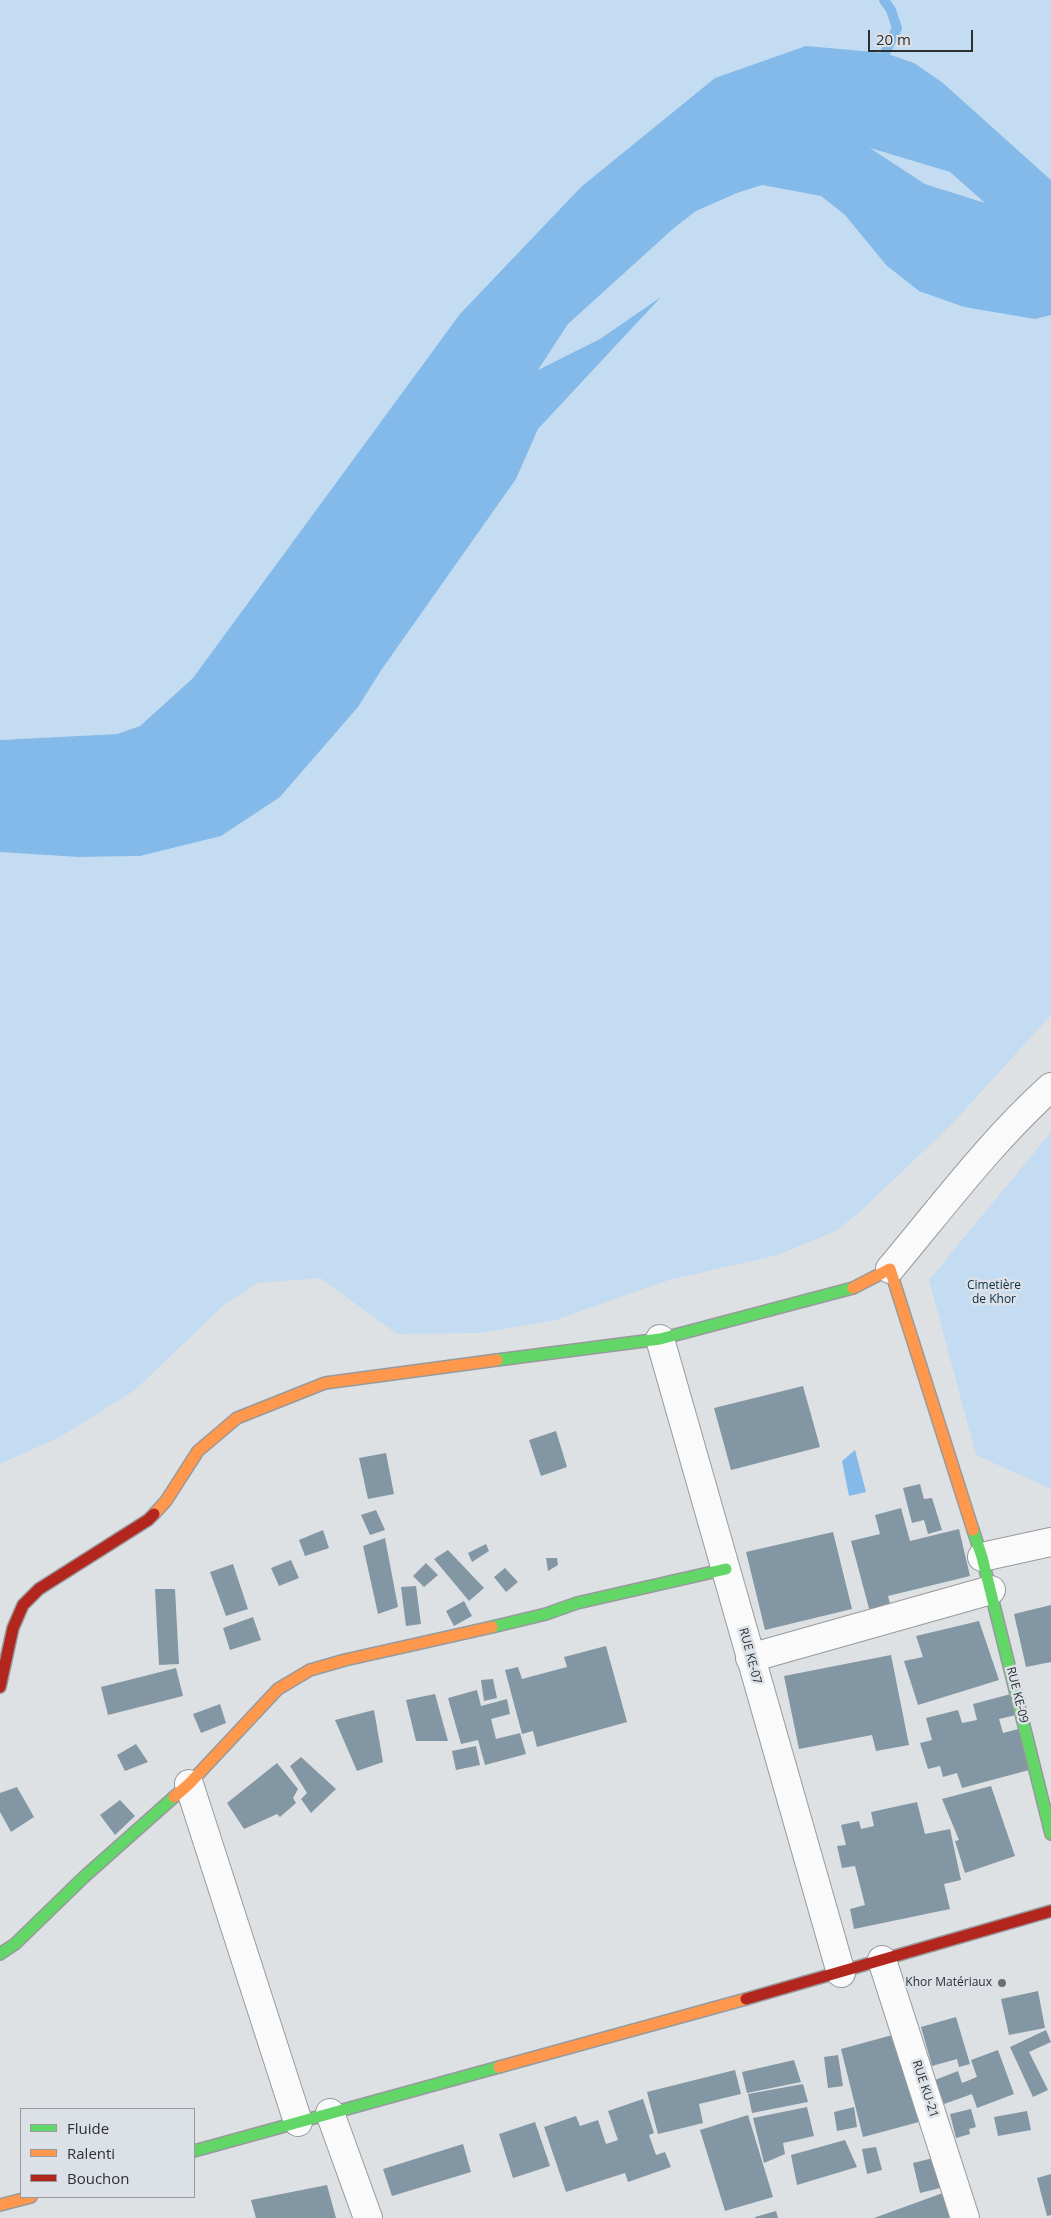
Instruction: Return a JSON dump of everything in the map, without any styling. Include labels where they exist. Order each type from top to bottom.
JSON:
[{"type":"main road","points":[[0,1686],[13,1628],[23,1604],[39,1588],[148,1520],[166,1501],[198,1451],[237,1418],[325,1383],[660,1339],[854,1288],[890,1269]]},
{"type":"main road","name":"RUE KE-09","points":[[890,1269],[982,1557],[1051,1834]]},
{"type":"main road","points":[[0,1954],[15,1944],[84,1876],[189,1784],[278,1689],[310,1670],[345,1660],[536,1617],[577,1603],[726,1569]]},
{"type":"main road","points":[[195,2151],[841,1973],[1051,1910]]},
{"type":"main road","points":[[0,2205],[27,2198]]},
{"type":"street","points":[[890,1269],[995,1143],[1051,1087]]},
{"type":"street","name":"RUE KE-07","points":[[660,1339],[841,1973]]},
{"type":"street","points":[[982,1557],[1051,1542]]},
{"type":"street","points":[[750,1658],[991,1590]]},
{"type":"street","points":[[189,1784],[298,2122]]},
{"type":"street","name":"RUE KU-21","points":[[882,1960],[965,2218]]},
{"type":"street","points":[[330,2113],[368,2218]]},
{"type":"green space","points":[[0,0],[1051,0],[1051,180],[943,83],[806,46],[193,678],[140,726],[117,734],[0,740]]},
{"type":"green space","points":[[868,147],[950,172],[986,204],[925,184]]},
{"type":"green space","points":[[762,185],[821,196],[845,215],[886,265],[1035,319],[1051,315],[1051,1015],[952,1124],[862,1210],[836,1231],[778,1255],[669,1280],[556,1320],[480,1333],[397,1334],[320,1278],[258,1283],[225,1304],[135,1390],[60,1437],[0,1464],[0,852],[78,857],[140,856],[280,797],[358,707],[382,669],[516,479],[538,429],[659,299],[600,339],[537,371],[568,324],[674,228],[696,211],[737,193]]},
{"type":"green space","name":"Cimetière de Khor","points":[[1051,1132],[1051,1489],[976,1455],[929,1280]]},
{"type":"water","points":[[806,46],[885,53],[914,63],[943,83],[1051,180],[1051,315],[1035,319],[964,307],[919,291],[886,265],[845,215],[821,196],[762,185],[737,193],[696,211],[674,228],[568,324],[538,370],[600,339],[661,297],[538,429],[516,479],[382,669],[358,707],[280,797],[221,836],[140,856],[78,857],[0,852],[0,740],[117,734],[140,726],[193,678],[460,314],[581,187],[715,78]],"holes":[[[870,148],[950,172],[985,203],[925,184]]]},
{"type":"water","points":[[855,1450],[866,1492],[849,1496],[842,1461]]},
{"type":"building","points":[[803,1386],[820,1447],[731,1470],[714,1408]]},
{"type":"building","points":[[556,1431],[567,1467],[541,1476],[529,1440]]},
{"type":"building","points":[[386,1453],[394,1494],[368,1499],[359,1458]]},
{"type":"building","points":[[920,1484],[924,1499],[932,1498],[942,1530],[928,1534],[924,1520],[912,1523],[903,1488]]},
{"type":"building","points":[[901,1508],[910,1541],[959,1529],[970,1576],[888,1596],[892,1611],[871,1616],[851,1541],[880,1534],[875,1515]]},
{"type":"building","points":[[376,1510],[385,1530],[370,1535],[361,1515]]},
{"type":"building","points":[[323,1530],[329,1548],[305,1556],[299,1540]]},
{"type":"building","points":[[833,1532],[852,1609],[765,1630],[746,1552]]},
{"type":"building","points":[[385,1538],[398,1607],[378,1614],[363,1546]]},
{"type":"building","points":[[486,1544],[489,1551],[472,1562],[468,1553]]},
{"type":"building","points":[[448,1550],[484,1588],[469,1601],[434,1559]]},
{"type":"building","points":[[546,1558],[557,1558],[558,1565],[548,1571]]},
{"type":"building","points":[[291,1560],[299,1578],[279,1586],[271,1568]]},
{"type":"building","points":[[426,1563],[438,1575],[424,1587],[413,1576]]},
{"type":"building","points":[[233,1564],[248,1609],[226,1616],[210,1572]]},
{"type":"building","points":[[505,1568],[518,1582],[506,1592],[494,1577]]},
{"type":"building","points":[[416,1586],[421,1624],[406,1626],[401,1587]]},
{"type":"building","points":[[155,1589],[175,1589],[179,1664],[159,1665]]},
{"type":"building","points":[[464,1601],[472,1616],[454,1626],[446,1611]]},
{"type":"building","points":[[1051,1605],[1051,1662],[1026,1667],[1014,1614]]},
{"type":"building","points":[[253,1617],[261,1640],[230,1650],[223,1628]]},
{"type":"building","points":[[979,1621],[999,1680],[918,1705],[904,1661],[923,1657],[916,1636]]},
{"type":"building","points":[[606,1646],[627,1722],[537,1747],[533,1731],[522,1734],[505,1670],[518,1667],[522,1679],[567,1667],[564,1657]]},
{"type":"building","points":[[891,1655],[909,1745],[876,1751],[872,1735],[799,1749],[784,1676]]},
{"type":"building","points":[[176,1668],[183,1696],[108,1715],[101,1687]]},
{"type":"building","points":[[493,1679],[497,1698],[484,1701],[481,1680]]},
{"type":"building","points":[[477,1690],[481,1706],[507,1699],[510,1714],[491,1719],[496,1739],[520,1733],[526,1754],[485,1765],[478,1740],[461,1744],[448,1698]]},
{"type":"building","points":[[435,1694],[448,1741],[416,1741],[406,1700]]},
{"type":"building","points":[[1011,1694],[1016,1715],[999,1719],[1003,1733],[1022,1728],[1033,1769],[962,1788],[957,1773],[943,1777],[940,1766],[928,1769],[920,1743],[932,1740],[926,1718],[958,1710],[962,1723],[977,1720],[973,1704]]},
{"type":"building","points":[[220,1704],[226,1723],[201,1733],[193,1714]]},
{"type":"building","points":[[374,1710],[383,1762],[357,1771],[335,1720]]},
{"type":"building","points":[[136,1744],[148,1762],[125,1771],[117,1755]]},
{"type":"building","points":[[476,1746],[480,1765],[456,1770],[452,1751]]},
{"type":"building","points":[[301,1757],[336,1789],[311,1813],[301,1799],[307,1793],[290,1766]]},
{"type":"building","points":[[277,1763],[298,1789],[293,1798],[296,1803],[280,1817],[277,1814],[244,1829],[227,1803]]},
{"type":"building","points":[[991,1786],[1015,1856],[965,1873],[955,1841],[959,1840],[942,1799]]},
{"type":"building","points":[[17,1787],[34,1817],[11,1832],[0,1812],[0,1793]]},
{"type":"building","points":[[120,1800],[135,1816],[115,1835],[100,1815]]},
{"type":"building","points":[[917,1802],[925,1834],[950,1829],[961,1880],[944,1884],[950,1909],[854,1929],[850,1909],[865,1905],[855,1866],[842,1868],[837,1846],[846,1845],[841,1825],[859,1821],[861,1829],[874,1826],[871,1812]]},
{"type":"building","points":[[1038,1991],[1045,2028],[1009,2035],[1001,1999]]},
{"type":"building","points":[[956,2017],[970,2064],[959,2067],[957,2059],[932,2066],[921,2027]]},
{"type":"building","points":[[1046,2030],[1051,2042],[1029,2052],[1048,2090],[1033,2097],[1010,2047]]},
{"type":"building","points":[[896,2034],[919,2122],[863,2137],[841,2049]]},
{"type":"building","points":[[998,2050],[1014,2094],[977,2108],[972,2094],[944,2104],[935,2080],[958,2071],[962,2083],[977,2077],[971,2060]]},
{"type":"building","points":[[838,2055],[843,2086],[828,2088],[824,2057]]},
{"type":"building","points":[[794,2060],[801,2082],[747,2093],[742,2072]]},
{"type":"building","points":[[735,2070],[741,2094],[699,2104],[703,2123],[658,2134],[647,2092]]},
{"type":"building","points":[[803,2084],[808,2102],[752,2113],[748,2094]]},
{"type":"building","points":[[643,2099],[654,2133],[649,2135],[656,2155],[665,2152],[671,2167],[628,2182],[625,2173],[566,2192],[544,2127],[576,2116],[580,2126],[598,2120],[606,2144],[618,2140],[608,2111]]},
{"type":"building","points":[[807,2107],[814,2136],[783,2143],[785,2154],[764,2163],[753,2118]]},
{"type":"building","points":[[854,2107],[857,2127],[837,2131],[834,2112]]},
{"type":"building","points":[[971,2109],[976,2127],[969,2129],[970,2134],[956,2138],[950,2114]]},
{"type":"building","points":[[1027,2111],[1031,2130],[998,2136],[994,2117]]},
{"type":"building","points":[[748,2115],[773,2197],[725,2211],[700,2130]]},
{"type":"building","points":[[535,2122],[550,2166],[513,2178],[499,2134]]},
{"type":"building","points":[[845,2140],[857,2167],[797,2185],[791,2155]]},
{"type":"building","points":[[463,2144],[471,2172],[392,2196],[383,2169]]},
{"type":"building","points":[[876,2147],[882,2170],[867,2174],[862,2149]]},
{"type":"building","points":[[937,2157],[944,2187],[920,2193],[913,2163]]},
{"type":"building","points":[[1051,2174],[1051,2215],[1047,2216],[1037,2178]]},
{"type":"building","points":[[327,2185],[336,2218],[256,2218],[251,2200]]},
{"type":"building","points":[[951,2190],[961,2218],[874,2218]]},
{"type":"building","points":[[776,2211],[778,2218],[755,2218],[755,2217]]},
{"type":"waterway","points":[[882,65],[885,53],[897,28],[891,10],[884,0]]},
{"type":"traffic: fast","points":[[497,1360],[660,1339],[853,1288]]},
{"type":"traffic: fast","points":[[973,1530],[982,1557],[1051,1834]]},
{"type":"traffic: fast","points":[[492,1627],[546,1614],[577,1603],[726,1569]]},
{"type":"traffic: fast","points":[[0,1954],[15,1944],[84,1877],[174,1797]]},
{"type":"traffic: fast","points":[[195,2151],[499,2067]]},
{"type":"traffic: slow","points":[[853,1288],[890,1269],[973,1530]]},
{"type":"traffic: slow","points":[[154,1514],[166,1501],[198,1451],[237,1418],[325,1383],[497,1360]]},
{"type":"traffic: slow","points":[[174,1797],[189,1784],[278,1689],[310,1670],[345,1660],[492,1627]]},
{"type":"traffic: slow","points":[[499,2067],[746,1999]]},
{"type":"traffic: slow","points":[[0,2205],[27,2198]]},
{"type":"traffic: jam","points":[[0,1687],[13,1628],[23,1605],[39,1589],[148,1520],[154,1514]]},
{"type":"traffic: jam","points":[[746,1999],[1051,1911]]},
{"type":"place","name":"Khor Matériaux","points":[[1002,1983]]}]
